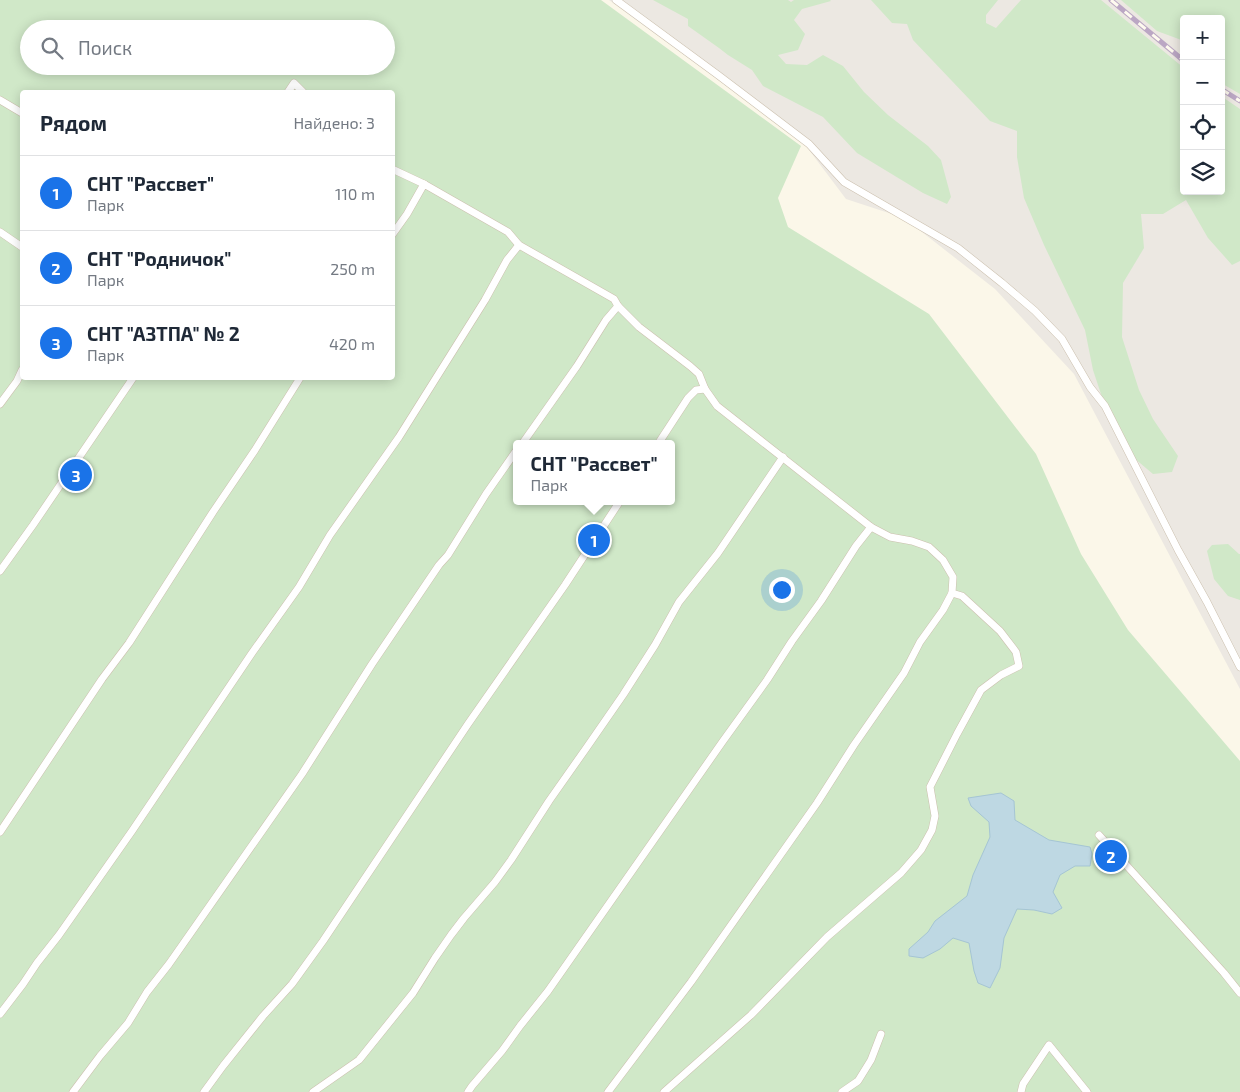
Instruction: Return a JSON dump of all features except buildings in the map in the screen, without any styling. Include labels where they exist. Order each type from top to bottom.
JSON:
[{"type":"lane","points":[[616,0],[809,144],[844,182],[958,248],[1035,311],[1062,339],[1090,387],[1105,406],[1240,667]]},
{"type":"lane","points":[[290,90],[294,84],[301,90]]},
{"type":"lane","points":[[0,100],[20,112]]},
{"type":"lane","points":[[395,170],[424,184],[508,232],[519,245],[614,299],[618,306],[639,327],[699,374],[705,389],[717,406],[871,527],[890,537],[912,540],[929,547],[943,560],[954,577],[952,592],[943,610],[920,642],[904,674],[854,745],[817,803],[702,966],[608,1092]]},
{"type":"lane","points":[[395,231],[424,184]]},
{"type":"lane","points":[[0,232],[20,245]]},
{"type":"lane","points":[[0,1014],[132,831],[298,587],[330,535],[399,436],[484,300],[506,260],[519,245]]},
{"type":"lane","points":[[525,440],[577,366],[606,320],[618,306]]},
{"type":"lane","points":[[0,404],[20,374]]},
{"type":"lane","points":[[0,571],[34,525],[132,380]]},
{"type":"lane","points":[[0,832],[86,702],[129,643],[299,380]]},
{"type":"lane","points":[[661,440],[688,398],[696,390],[705,389]]},
{"type":"lane","points":[[73,1092],[128,1023],[147,992],[169,964],[302,774],[372,664],[438,565],[448,555],[513,455]]},
{"type":"lane","points":[[313,1092],[359,1060],[413,993],[451,935],[511,860],[623,694],[680,602],[718,553],[783,458]]},
{"type":"lane","points":[[204,1092],[252,1030],[292,984],[323,941],[617,505]]},
{"type":"lane","points":[[468,1092],[548,991],[723,741],[768,680],[856,546],[871,527]]},
{"type":"lane","points":[[664,1092],[751,1015],[827,937],[901,873],[921,850],[932,830],[935,816],[930,787],[957,734],[981,690],[1001,675],[1018,666],[1016,652],[1000,632],[962,596],[952,592]]},
{"type":"lane","points":[[1099,835],[1240,993]]},
{"type":"lane","points":[[842,1092],[858,1081],[872,1060],[882,1034]]},
{"type":"lane","points":[[1021,1092],[1023,1084],[1049,1045],[1088,1092]]},
{"type":"shaded area","points":[[609,0],[1240,0],[1240,689],[1074,374],[995,289],[904,218],[846,199],[803,142]]},
{"type":"green space","points":[[0,0],[601,0],[801,146],[778,198],[788,227],[929,314],[1036,454],[1081,554],[1128,630],[1240,761],[1240,1092],[0,1092]]},
{"type":"green space","points":[[653,0],[788,0],[791,2],[794,0],[830,0],[802,9],[794,20],[805,34],[798,50],[778,55],[786,64],[807,65],[823,55],[843,66],[864,92],[888,115],[928,146],[941,160],[951,197],[947,204],[923,193],[857,153],[823,117],[763,86],[752,70],[688,26],[688,19]]},
{"type":"green space","points":[[871,0],[998,0],[986,15],[986,23],[996,28],[1021,0],[1101,0],[1180,65],[1180,195],[1225,195],[1225,99],[1240,109],[1240,261],[1232,265],[1208,238],[1186,200],[1163,214],[1141,214],[1144,248],[1123,283],[1122,337],[1139,390],[1153,419],[1178,456],[1172,472],[1153,474],[1134,458],[1105,406],[1093,370],[1085,330],[1044,245],[1024,198],[1017,157],[1017,131],[990,121],[913,40],[907,24],[892,23]]},
{"type":"green space","points":[[1121,0],[1240,0],[1240,94],[1225,85],[1225,15],[1180,15],[1180,40],[1157,31]]},
{"type":"green space","points":[[1228,544],[1240,554],[1240,600],[1228,596],[1214,579],[1207,551],[1212,545]]},
{"type":"water","points":[[1001,793],[1014,801],[1015,820],[1049,840],[1090,847],[1092,854],[1090,866],[1075,866],[1060,875],[1053,892],[1062,908],[1052,914],[1017,909],[1004,938],[1000,968],[990,988],[978,983],[969,943],[953,938],[940,949],[923,958],[909,956],[909,949],[928,932],[935,921],[967,896],[973,875],[990,837],[989,822],[971,806],[968,798]]},
{"type":"railway","points":[[1111,0],[1183,60]]},
{"type":"railway","points":[[1225,92],[1240,101]]},
{"type":"place","name":"СНТ \"АЗТПА\" № 2","points":[[76,475]]},
{"type":"place","name":"СНТ \"Рассвет\"","points":[[594,540]]},
{"type":"place","name":"СНТ \"Родничок\"","points":[[1111,856]]}]
